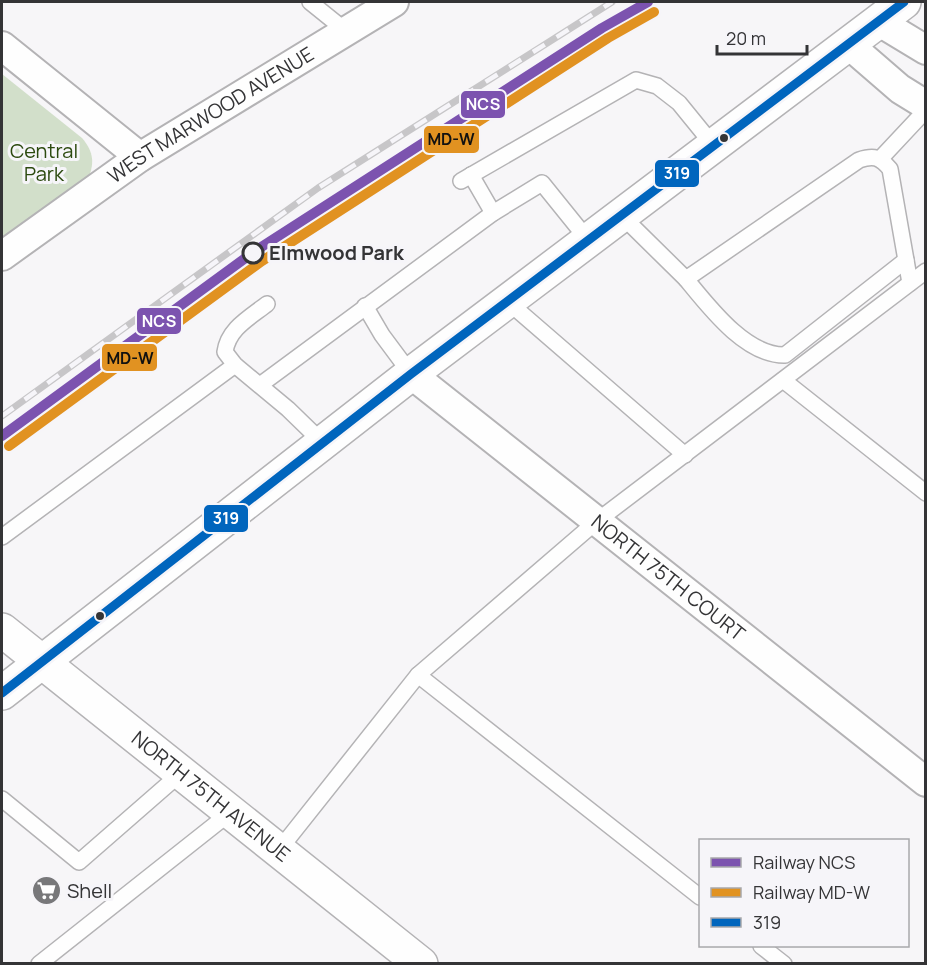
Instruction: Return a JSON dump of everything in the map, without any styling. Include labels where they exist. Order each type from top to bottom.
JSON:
[{"type":"main road","points":[[2,693],[411,374],[904,2]]},
{"type":"main road","name":"NORTH 75TH AVENUE","points":[[2,630],[421,963]]},
{"type":"street","name":"WEST MARWOOD AVENUE","points":[[2,256],[140,157],[394,2]]},
{"type":"street","points":[[878,21],[926,50]]},
{"type":"street","points":[[848,44],[906,94],[926,105]]},
{"type":"street","points":[[2,46],[140,157]]},
{"type":"street","name":"NORTH 75TH COURT","points":[[411,374],[926,782]]},
{"type":"lane","points":[[310,2],[346,31]]},
{"type":"lane","points":[[493,213],[466,178],[636,80],[657,86],[679,103],[714,146]]},
{"type":"lane","points":[[880,158],[926,110]]},
{"type":"lane","points":[[686,279],[859,160],[871,156],[880,158],[890,169],[910,283]]},
{"type":"lane","points":[[260,385],[493,213],[542,183],[588,240]]},
{"type":"lane","points":[[622,216],[686,279],[706,304],[741,338],[763,352],[773,355],[785,355],[906,260]]},
{"type":"lane","points":[[279,850],[418,675],[597,521],[926,271]]},
{"type":"lane","points":[[507,301],[685,454]]},
{"type":"lane","points":[[267,304],[238,325],[226,340],[225,352],[235,365],[323,443]]},
{"type":"lane","points":[[365,306],[382,335],[411,374]]},
{"type":"lane","points":[[2,537],[235,365]]},
{"type":"lane","points":[[783,380],[926,493]]},
{"type":"lane","points":[[418,675],[699,896]]},
{"type":"lane","points":[[2,799],[79,862],[181,773]]},
{"type":"lane","points":[[47,961],[231,812]]},
{"type":"lane","points":[[764,947],[784,963]]},
{"type":"green space","name":"Central Park","points":[[2,74],[82,138],[91,153],[92,164],[87,181],[2,244]]},
{"type":"railway","points":[[2,416],[318,188],[612,2]]},
{"type":"rail line","name":"NCS","points":[[2,436],[255,251],[602,28],[648,2]]},
{"type":"rail line","name":"MD-W","points":[[9,446],[262,261],[608,38],[654,12]]},
{"type":"transit line","name":"319","points":[[2,693],[411,374],[904,2]]},
{"type":"place","name":"Elmwood Park","points":[[253,253]]},
{"type":"place","name":"Shell","points":[[46,891]]}]
